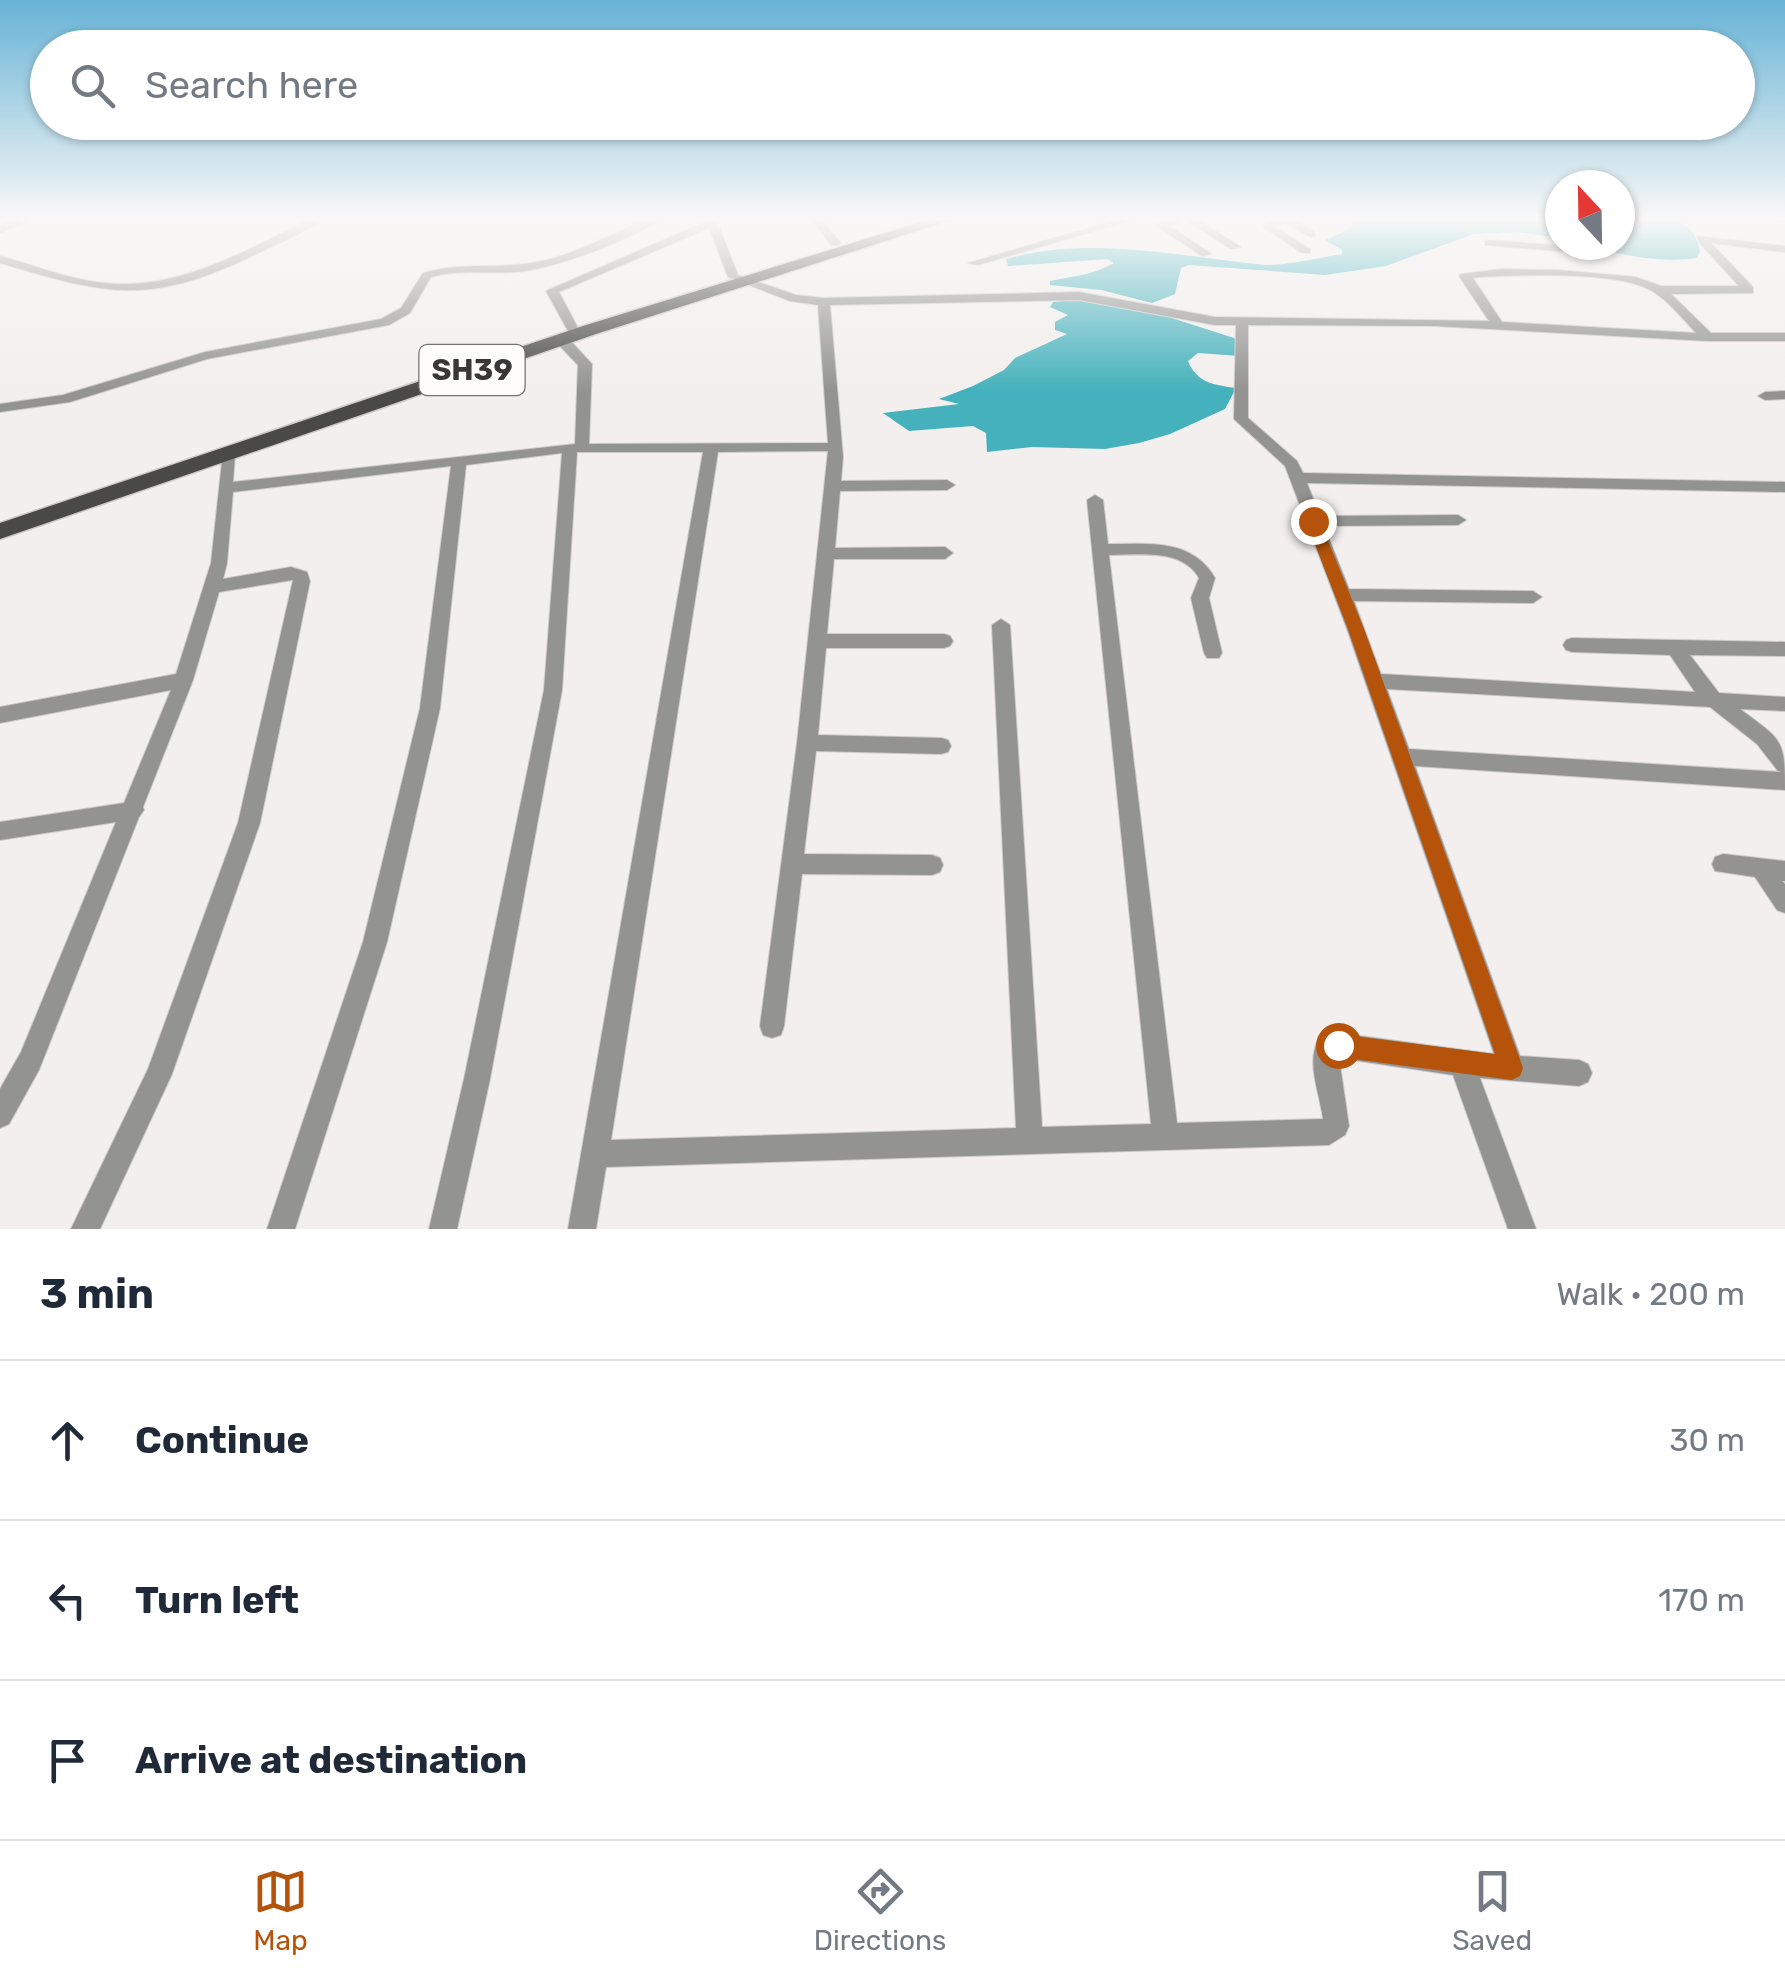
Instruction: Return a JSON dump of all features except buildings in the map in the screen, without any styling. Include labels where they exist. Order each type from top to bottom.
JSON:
[{"type":"main road","name":"SH39","points":[[0,520],[736,277]]},
{"type":"main road","name":"SH39","points":[[0,531],[228,456],[567,333]]},
{"type":"street","points":[[62,276],[89,284],[133,288],[179,276]]},
{"type":"street","points":[[0,408],[65,399],[204,356],[385,322],[406,310],[427,276]]},
{"type":"street","points":[[443,1229],[477,1079],[553,690],[585,364],[567,333],[552,292],[587,276]]},
{"type":"street","points":[[1465,276],[1498,324]]},
{"type":"street","points":[[1572,276],[1633,280],[1658,290],[1708,337]]},
{"type":"street","points":[[1658,290],[1748,290],[1736,276]]},
{"type":"street","points":[[736,277],[794,298],[824,302],[1079,296],[1242,322],[1306,318],[1498,324],[1708,337],[1785,337]]},
{"type":"street","points":[[772,1026],[807,743],[835,447],[824,302]]},
{"type":"street","points":[[1242,322],[1241,419],[1283,453],[1298,478],[1512,1068]]},
{"type":"street","points":[[1765,396],[1785,396]]},
{"type":"street","points":[[226,488],[576,448],[835,447]]},
{"type":"street","points":[[582,1229],[711,448]]},
{"type":"street","points":[[0,1115],[30,1061],[184,680],[219,563],[228,456]]},
{"type":"street","points":[[281,1229],[375,942],[426,728],[459,460]]},
{"type":"street","points":[[1298,478],[1785,487]]},
{"type":"street","points":[[832,486],[947,484]]},
{"type":"street","points":[[1094,500],[1166,1138]]},
{"type":"street","points":[[1313,521],[1458,520]]},
{"type":"street","points":[[1100,550],[1174,553],[1198,563],[1207,578],[1200,598],[1213,653]]},
{"type":"street","points":[[826,554],[946,554]]},
{"type":"street","points":[[85,1229],[159,1074],[249,823],[302,580],[298,573],[212,587]]},
{"type":"street","points":[[1340,595],[1533,597]]},
{"type":"street","points":[[1001,625],[1030,1142]]},
{"type":"street","points":[[817,641],[944,640]]},
{"type":"street","points":[[1572,645],[1785,649]]},
{"type":"street","points":[[1675,648],[1714,701],[1764,738],[1785,765]]},
{"type":"street","points":[[0,714],[184,680]]},
{"type":"street","points":[[1374,681],[1785,704]]},
{"type":"street","points":[[807,743],[942,746]]},
{"type":"street","points":[[1400,757],[1785,781]]},
{"type":"street","points":[[0,831],[134,810]]},
{"type":"street","points":[[792,864],[932,865]]},
{"type":"street","points":[[1724,864],[1785,871]]},
{"type":"street","points":[[1760,868],[1785,903]]},
{"type":"street","points":[[595,1154],[1329,1132],[1336,1126],[1336,1108],[1325,1062],[1326,1050],[1338,1045],[1462,1064],[1579,1073]]},
{"type":"street","points":[[1462,1064],[1522,1229]]},
{"type":"water","points":[[1074,276],[1179,276],[1175,294],[1152,303],[1101,290],[1050,285],[1050,281]]},
{"type":"water","points":[[1089,298],[1150,311],[1234,338],[1240,344],[1240,356],[1198,353],[1188,361],[1201,378],[1236,388],[1225,409],[1170,434],[1139,443],[1105,449],[1032,447],[987,452],[986,433],[973,426],[909,431],[883,413],[959,404],[939,399],[973,386],[1004,370],[1015,358],[1067,334],[1055,330],[1055,322],[1068,315],[1050,307],[1053,302]]},
{"type":"route","points":[[1313,521],[1356,629],[1512,1068],[1338,1045]]}]
